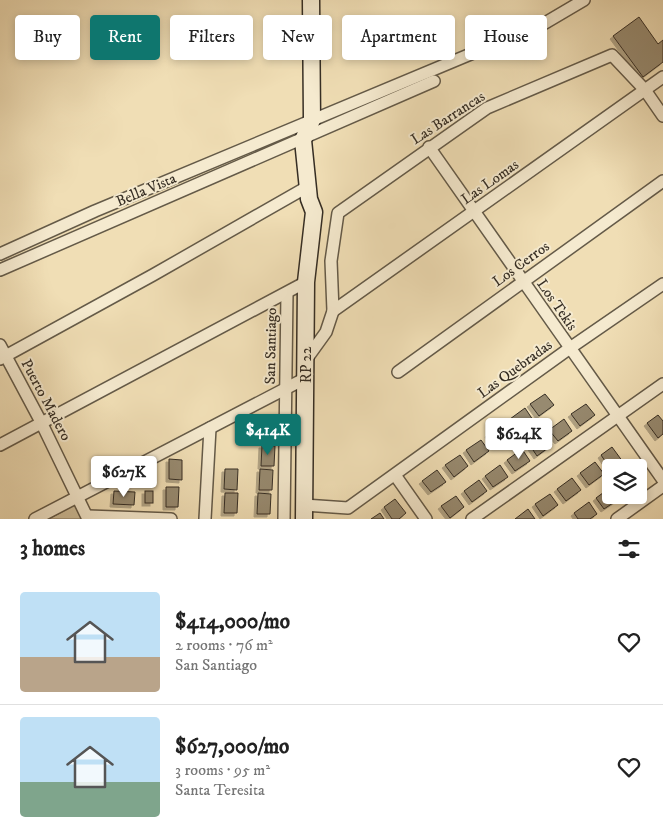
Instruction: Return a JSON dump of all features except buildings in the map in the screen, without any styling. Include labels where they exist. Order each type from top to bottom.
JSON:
[{"type":"street","points":[[3,358],[308,187],[304,140],[312,120],[311,0]]},
{"type":"street","points":[[0,254],[95,211],[545,23],[584,0]]},
{"type":"street","name":"Las Barrancas","points":[[333,311],[331,261],[338,213],[429,148],[487,108],[612,55],[645,90]]},
{"type":"street","name":"Las Lomas","points":[[333,311],[663,77]]},
{"type":"street","name":"Bella Vista","points":[[0,270],[304,140],[434,81]]},
{"type":"street","points":[[645,90],[663,116]]},
{"type":"street","name":"Los Tekis","points":[[429,148],[663,480]]},
{"type":"street","name":"Los Cerros","points":[[398,372],[663,181]]},
{"type":"street","name":"RP 22","points":[[304,512],[306,282],[314,212],[308,187]]},
{"type":"street","points":[[0,445],[306,282]]},
{"type":"street","name":"Las Quebradas","points":[[304,512],[326,506],[348,508],[570,348],[663,284]]},
{"type":"street","name":"San Santiago","points":[[284,519],[287,292]]},
{"type":"street","points":[[308,357],[326,332],[333,311]]},
{"type":"street","name":"Puerto Madero","points":[[0,345],[3,358],[42,422],[88,518]]},
{"type":"street","points":[[35,519],[306,378]]},
{"type":"street","points":[[472,519],[663,384]]},
{"type":"street","points":[[205,519],[210,428]]},
{"type":"street","points":[[395,475],[426,519]]},
{"type":"street","points":[[617,519],[663,486]]},
{"type":"street","points":[[326,506],[326,519]]},
{"type":"street","points":[[88,518],[171,519]]},
{"type":"shaded area","points":[[75,505],[83,519],[49,519]]}]
